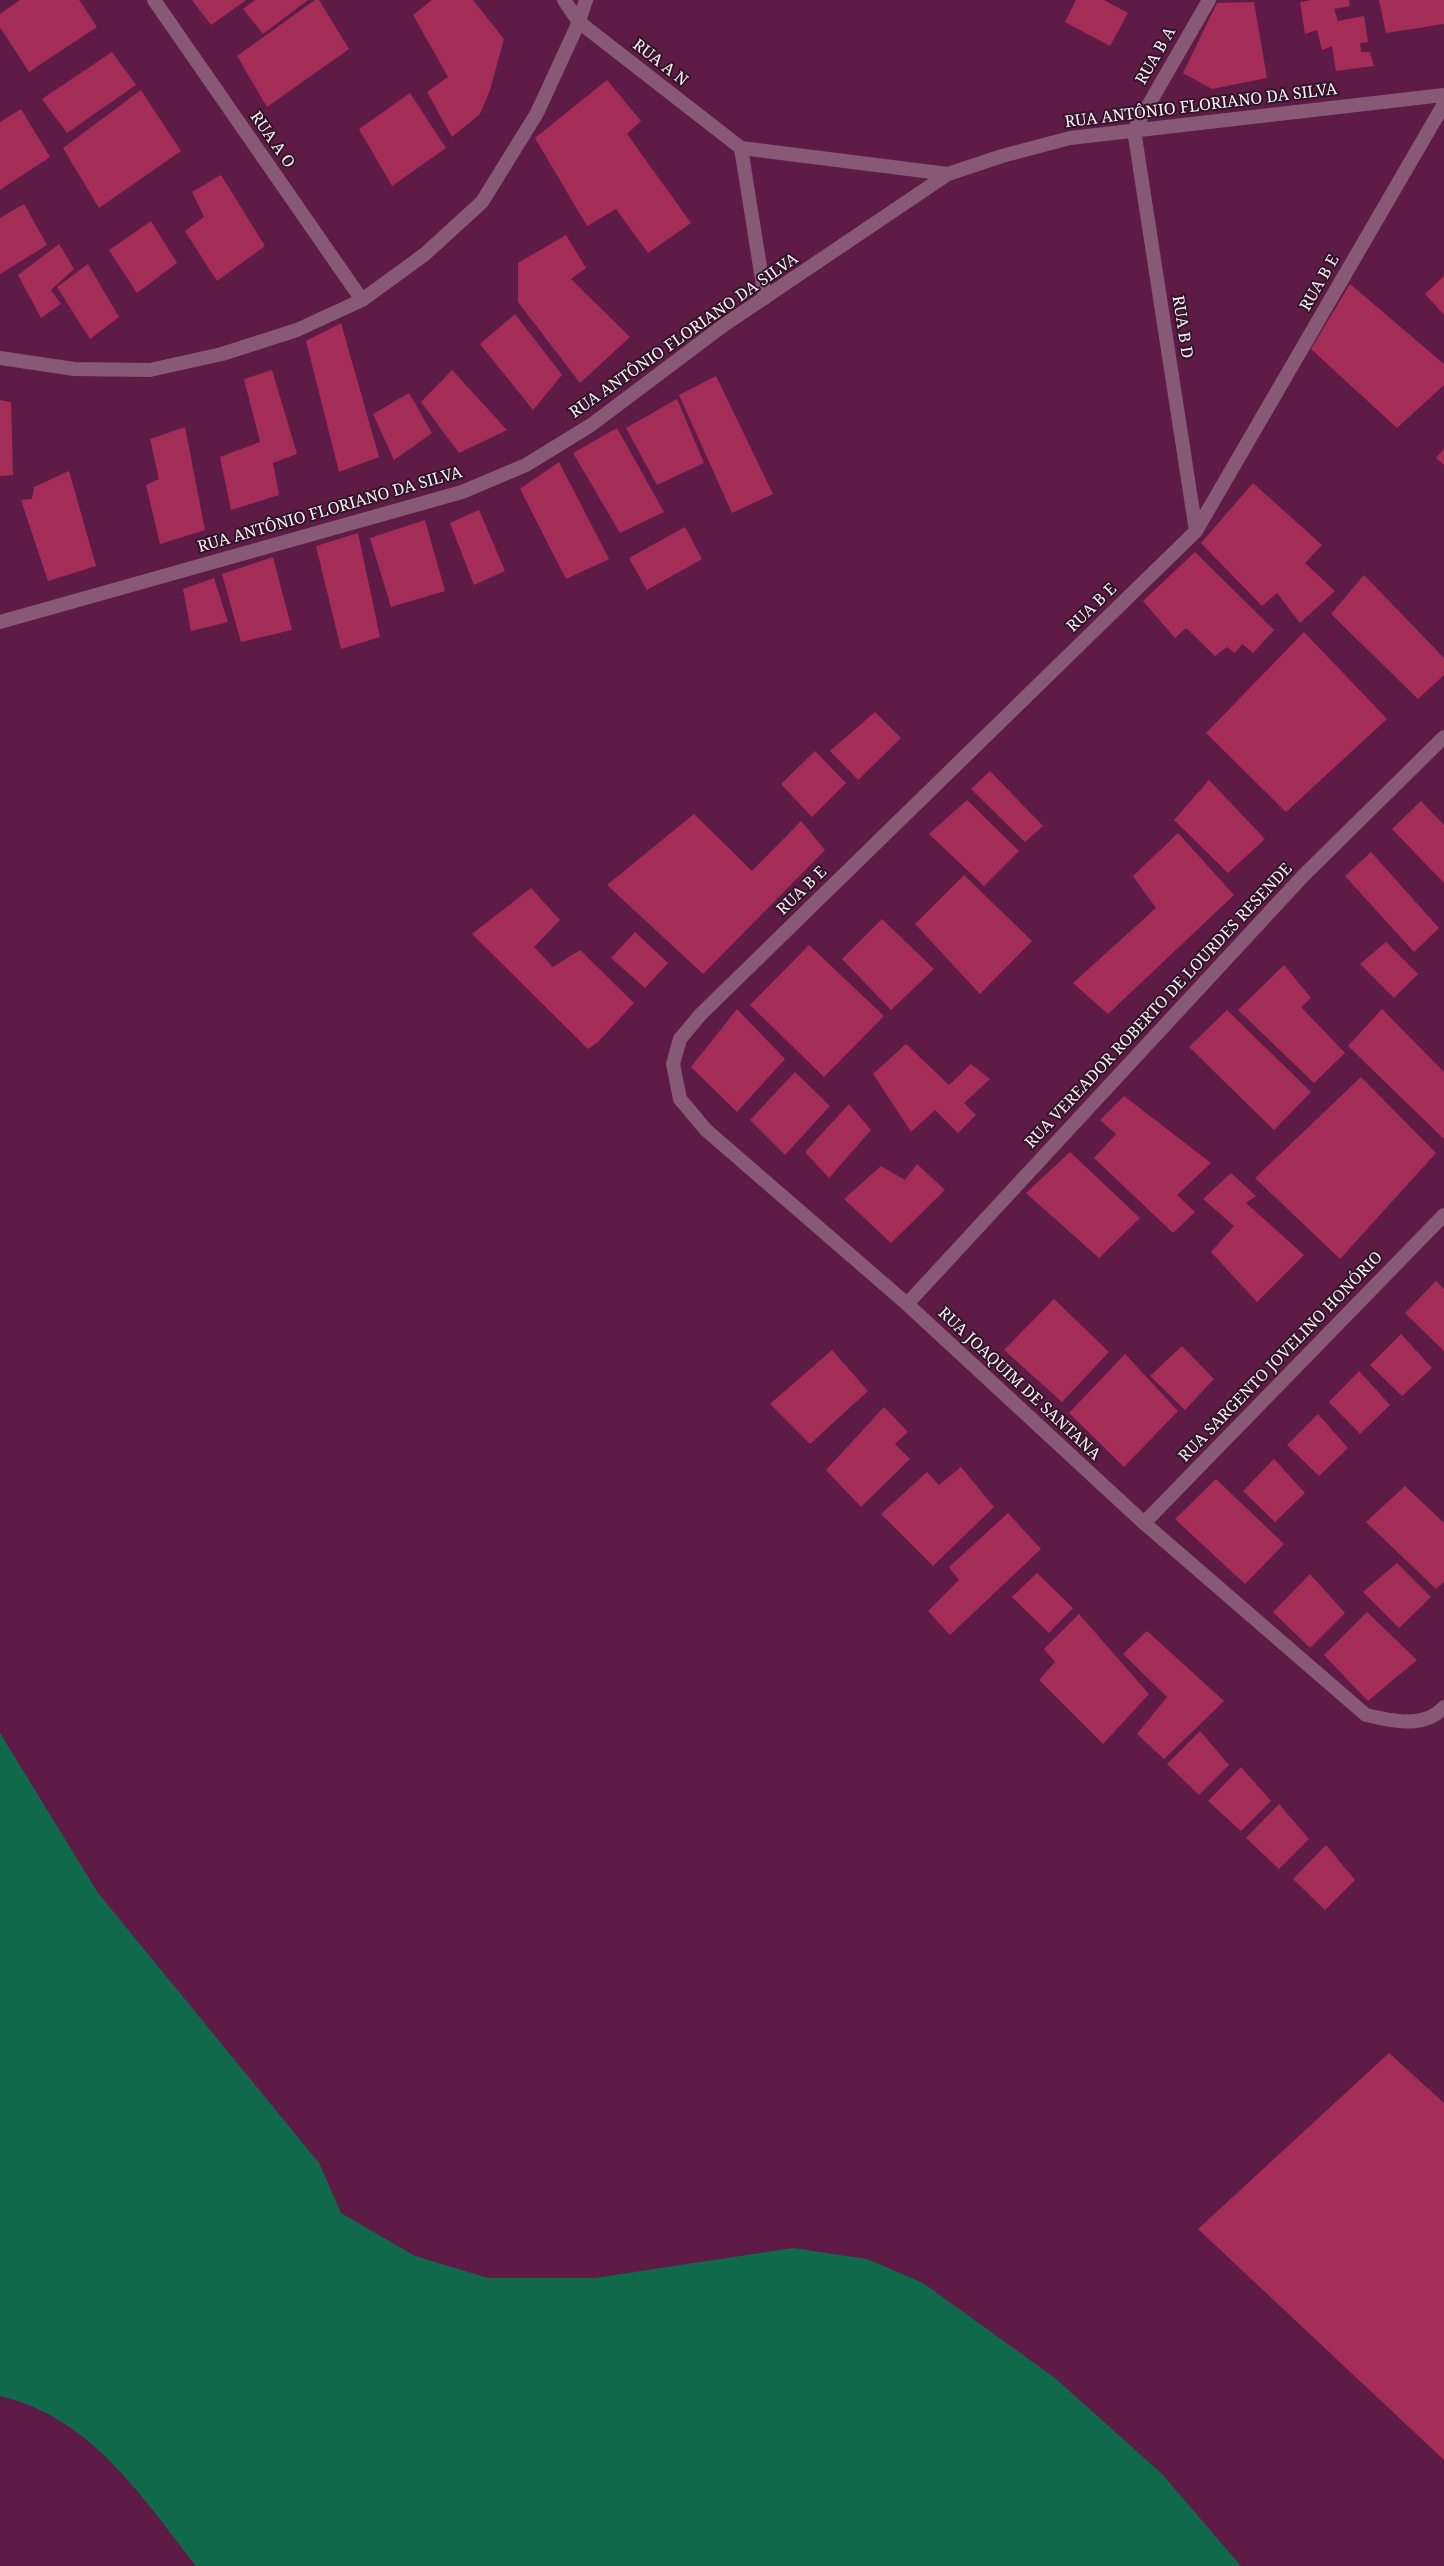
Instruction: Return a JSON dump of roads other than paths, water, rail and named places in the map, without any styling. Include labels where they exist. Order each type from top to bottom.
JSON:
[{"type":"street","name":"RUA A O","points":[[154,0],[362,300]]},
{"type":"street","name":"RUA A N","points":[[564,0],[579,22],[741,148]]},
{"type":"street","points":[[0,358],[74,370],[150,370],[222,354],[278,336],[362,300],[425,254],[482,202],[537,113],[579,22],[586,0]]},
{"type":"street","name":"RUA B A","points":[[1134,130],[1209,0]]},
{"type":"street","name":"RUA ANTÔNIO FLORIANO DA SILVA","points":[[0,622],[462,492],[526,465],[591,425],[724,325],[948,174],[1002,156],[1070,138],[1444,95]]},
{"type":"street","name":"RUA B E","points":[[673,1064],[680,1039],[701,1014],[1196,531],[1444,104]]},
{"type":"street","name":"RUA B D","points":[[1134,130],[1196,531]]},
{"type":"street","points":[[765,298],[741,148],[948,174]]},
{"type":"street","name":"RUA VEREADOR ROBERTO DE LOURDES RESENDE","points":[[907,1304],[1303,876],[1444,737]]},
{"type":"street","name":"RUA JOAQUIM DE SANTANA","points":[[673,1064],[680,1099],[706,1130],[907,1304],[1144,1523],[1366,1715],[1396,1723],[1417,1721],[1444,1707]]},
{"type":"street","name":"RUA SARGENTO JOVELINO HONÓRIO","points":[[1144,1523],[1444,1215]]}]
